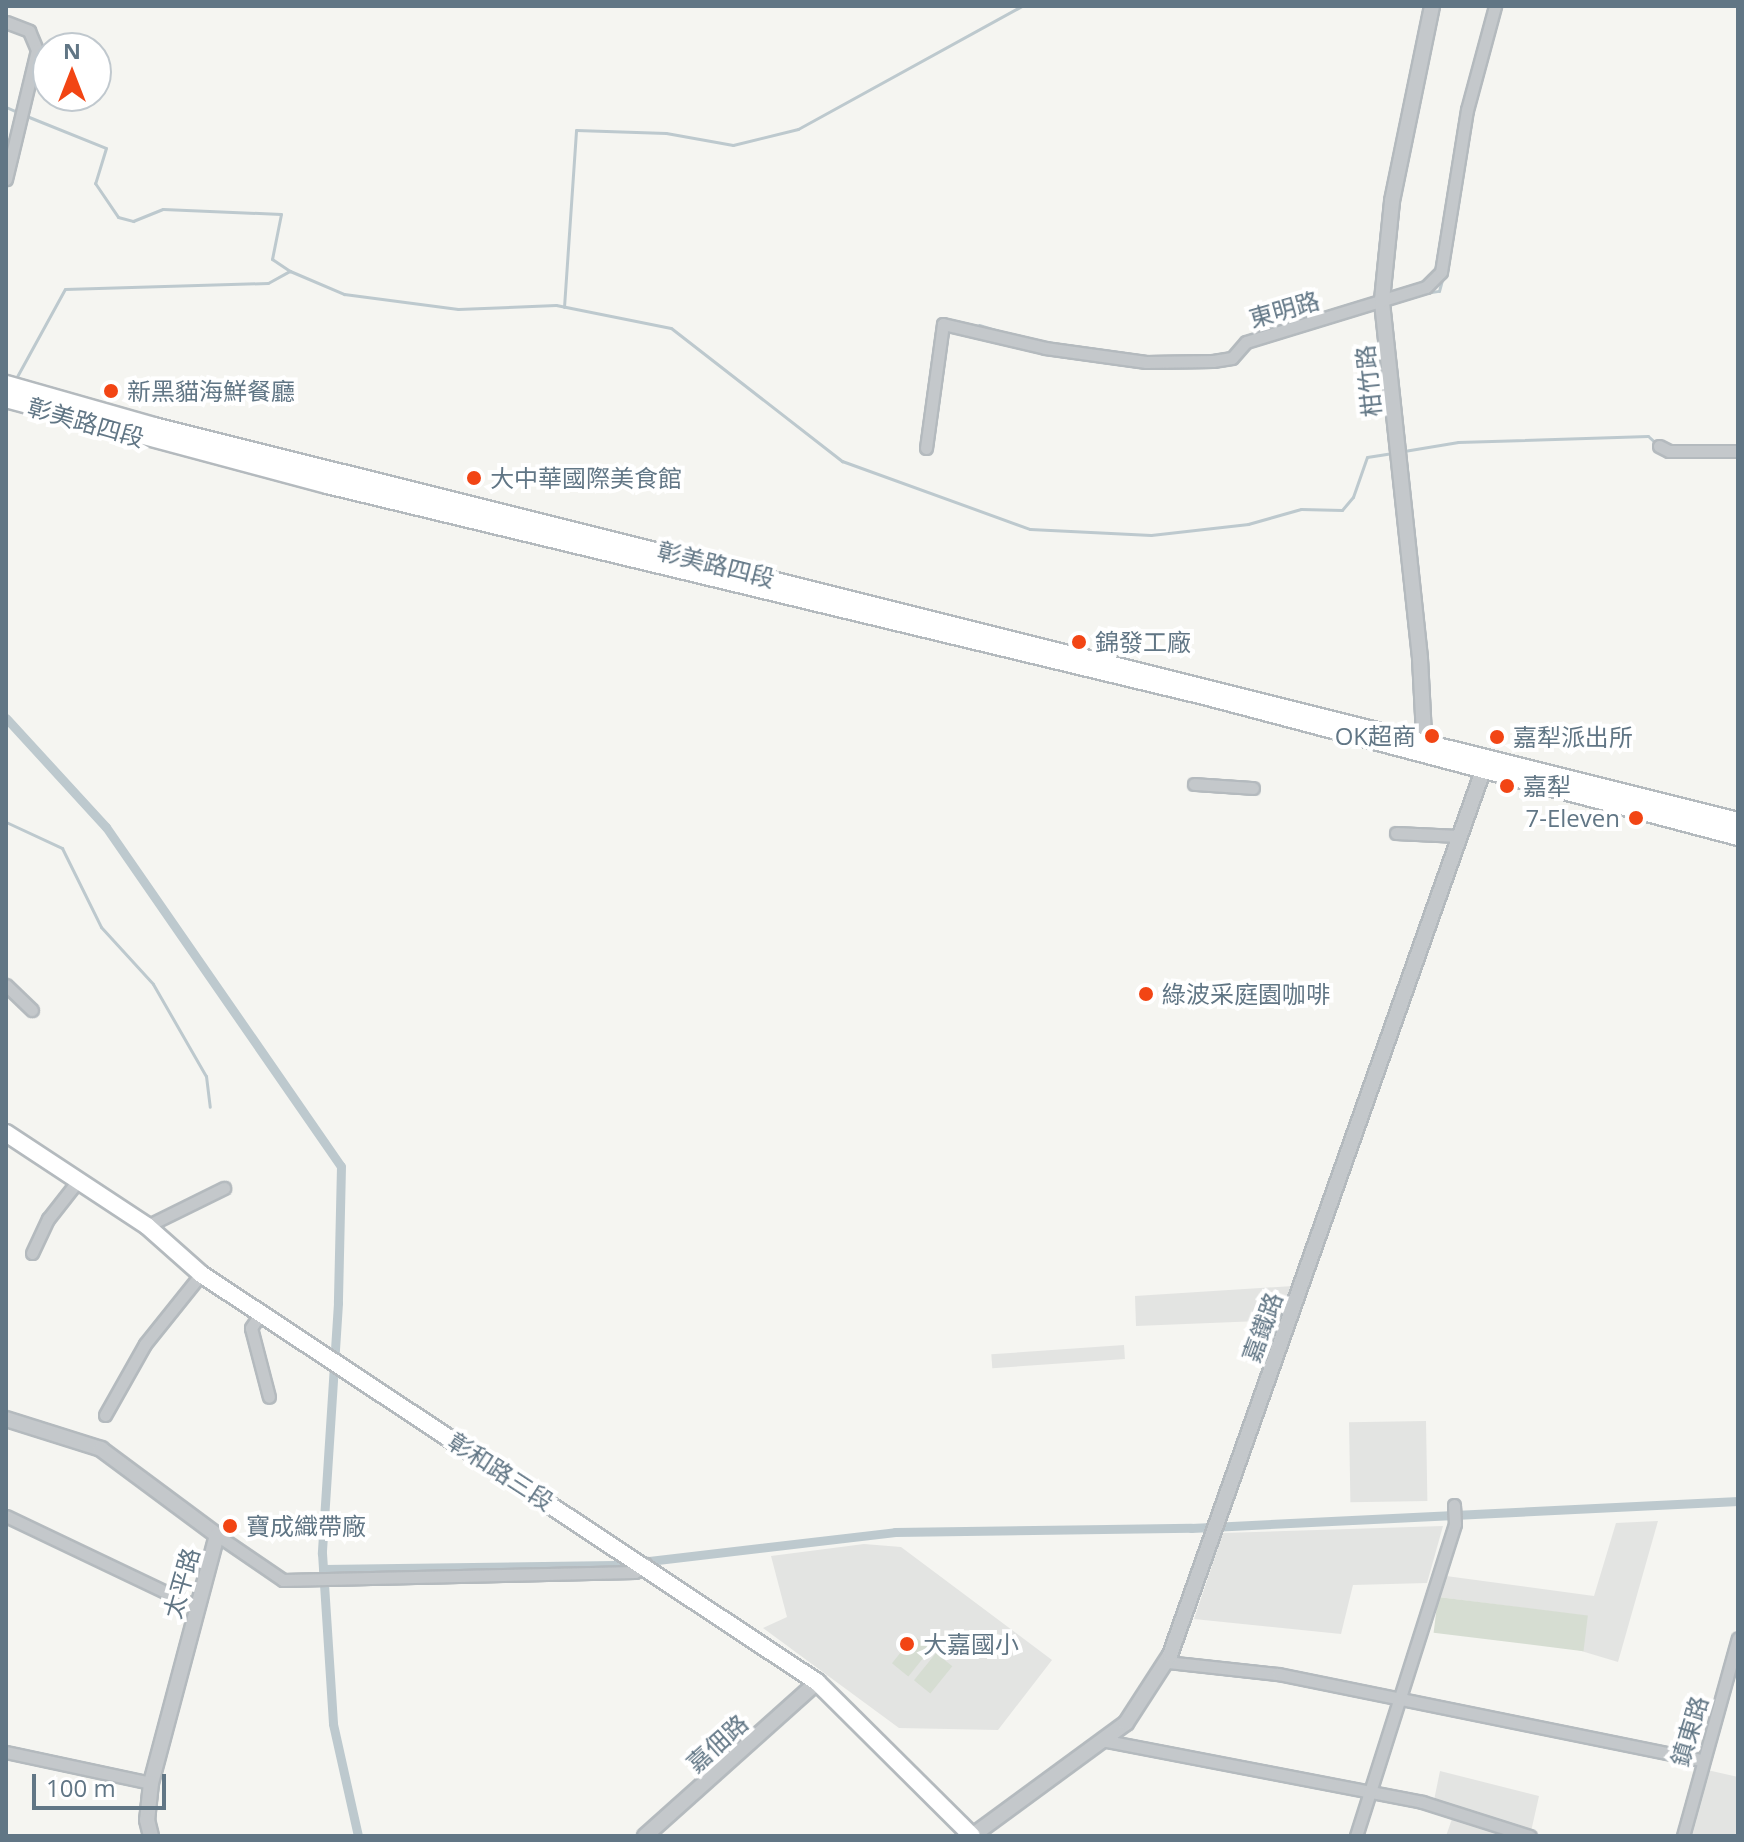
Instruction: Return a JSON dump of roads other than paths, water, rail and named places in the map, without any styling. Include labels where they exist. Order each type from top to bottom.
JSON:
[{"type":"main road","name":"彰美路四段","points":[[6,384],[153,434]]},
{"type":"main road","name":"彰美路四段","points":[[6,399],[731,580],[1486,763]]},
{"type":"main road","points":[[1486,763],[1738,821]]},
{"type":"main road","points":[[1486,763],[1738,837]]},
{"type":"main road","name":"彰和路三段","points":[[6,1133],[147,1226],[201,1274],[638,1560],[817,1682],[972,1836]]},
{"type":"street","name":"柑竹路","points":[[1426,747],[1382,300],[1392,201],[1432,6]]},
{"type":"street","name":"東明路","points":[[926,448],[943,324],[1045,348],[1146,362],[1213,361],[1232,358],[1246,342],[1382,300],[1415,294],[1441,272],[1467,110],[1495,6]]},
{"type":"street","points":[[6,22],[29,31],[37,50],[6,179]]},
{"type":"street","points":[[1659,446],[1669,451],[1738,451]]},
{"type":"street","name":"嘉鐵路","points":[[972,1836],[1106,1741],[1126,1723],[1167,1662],[1486,763]]},
{"type":"street","points":[[1194,784],[1253,788]]},
{"type":"street","points":[[1396,833],[1458,836]]},
{"type":"street","points":[[6,985],[32,1010]]},
{"type":"street","points":[[32,1253],[48,1219],[77,1182]]},
{"type":"street","points":[[147,1226],[224,1188]]},
{"type":"street","points":[[105,1415],[145,1344],[201,1274]]},
{"type":"street","points":[[261,1313],[251,1328],[269,1397]]},
{"type":"street","name":"太平路","points":[[6,1419],[101,1449],[217,1535],[151,1783],[147,1820],[151,1836]]},
{"type":"street","points":[[1356,1836],[1368,1793],[1403,1698],[1455,1513]]},
{"type":"street","points":[[6,1516],[197,1607]]},
{"type":"street","points":[[217,1535],[265,1572],[283,1580],[635,1572],[638,1560]]},
{"type":"street","name":"鎮東路","points":[[1683,1836],[1738,1638]]},
{"type":"street","points":[[1167,1662],[1278,1674],[1702,1760]]},
{"type":"street","name":"嘉佃路","points":[[645,1836],[817,1682]]},
{"type":"street","points":[[1106,1741],[1422,1802],[1530,1836]]},
{"type":"street","points":[[6,1752],[151,1783]]},
{"type":"waterway","points":[[564,307],[576,130],[666,133],[733,145],[798,129],[1022,6]]},
{"type":"waterway","points":[[6,107],[17,112]]},
{"type":"waterway","points":[[24,115],[106,148],[95,183],[118,217],[133,221],[163,209],[281,214],[272,259],[290,271]]},
{"type":"waterway","points":[[14,382],[65,289],[268,283],[290,271],[344,294],[458,309],[556,305],[671,328],[842,461],[1030,529],[1151,535],[1248,524],[1301,509],[1342,510],[1353,497],[1367,457],[1393,453]]},
{"type":"waterway","points":[[1419,294],[1439,291],[1443,276]]},
{"type":"waterway","points":[[979,325],[1012,335]]},
{"type":"waterway","points":[[1404,451],[1458,442],[1648,436],[1657,444]]},
{"type":"waterway","points":[[6,718],[106,827],[341,1166],[338,1303],[322,1553],[333,1724],[358,1836]]},
{"type":"waterway","points":[[6,822],[62,848],[101,927],[153,984],[206,1076],[210,1107]]},
{"type":"waterway","points":[[323,1569],[615,1565],[895,1532],[1191,1528],[1738,1501]]},
{"type":"place","name":"新黑貓海鮮餐廳","points":[[111,391]]},
{"type":"place","name":"大中華國際美食館","points":[[474,478]]},
{"type":"place","name":"錦發工廠","points":[[1079,642]]},
{"type":"place","name":"OK超商","points":[[1432,736]]},
{"type":"place","name":"嘉犁派出所","points":[[1497,737]]},
{"type":"place","name":"嘉犁","points":[[1507,786]]},
{"type":"place","name":"7-Eleven","points":[[1636,818]]},
{"type":"place","name":"綠波采庭園咖啡","points":[[1146,994]]},
{"type":"place","name":"寶成織帶廠","points":[[230,1526]]},
{"type":"place","name":"大嘉國小","points":[[907,1644]]}]
